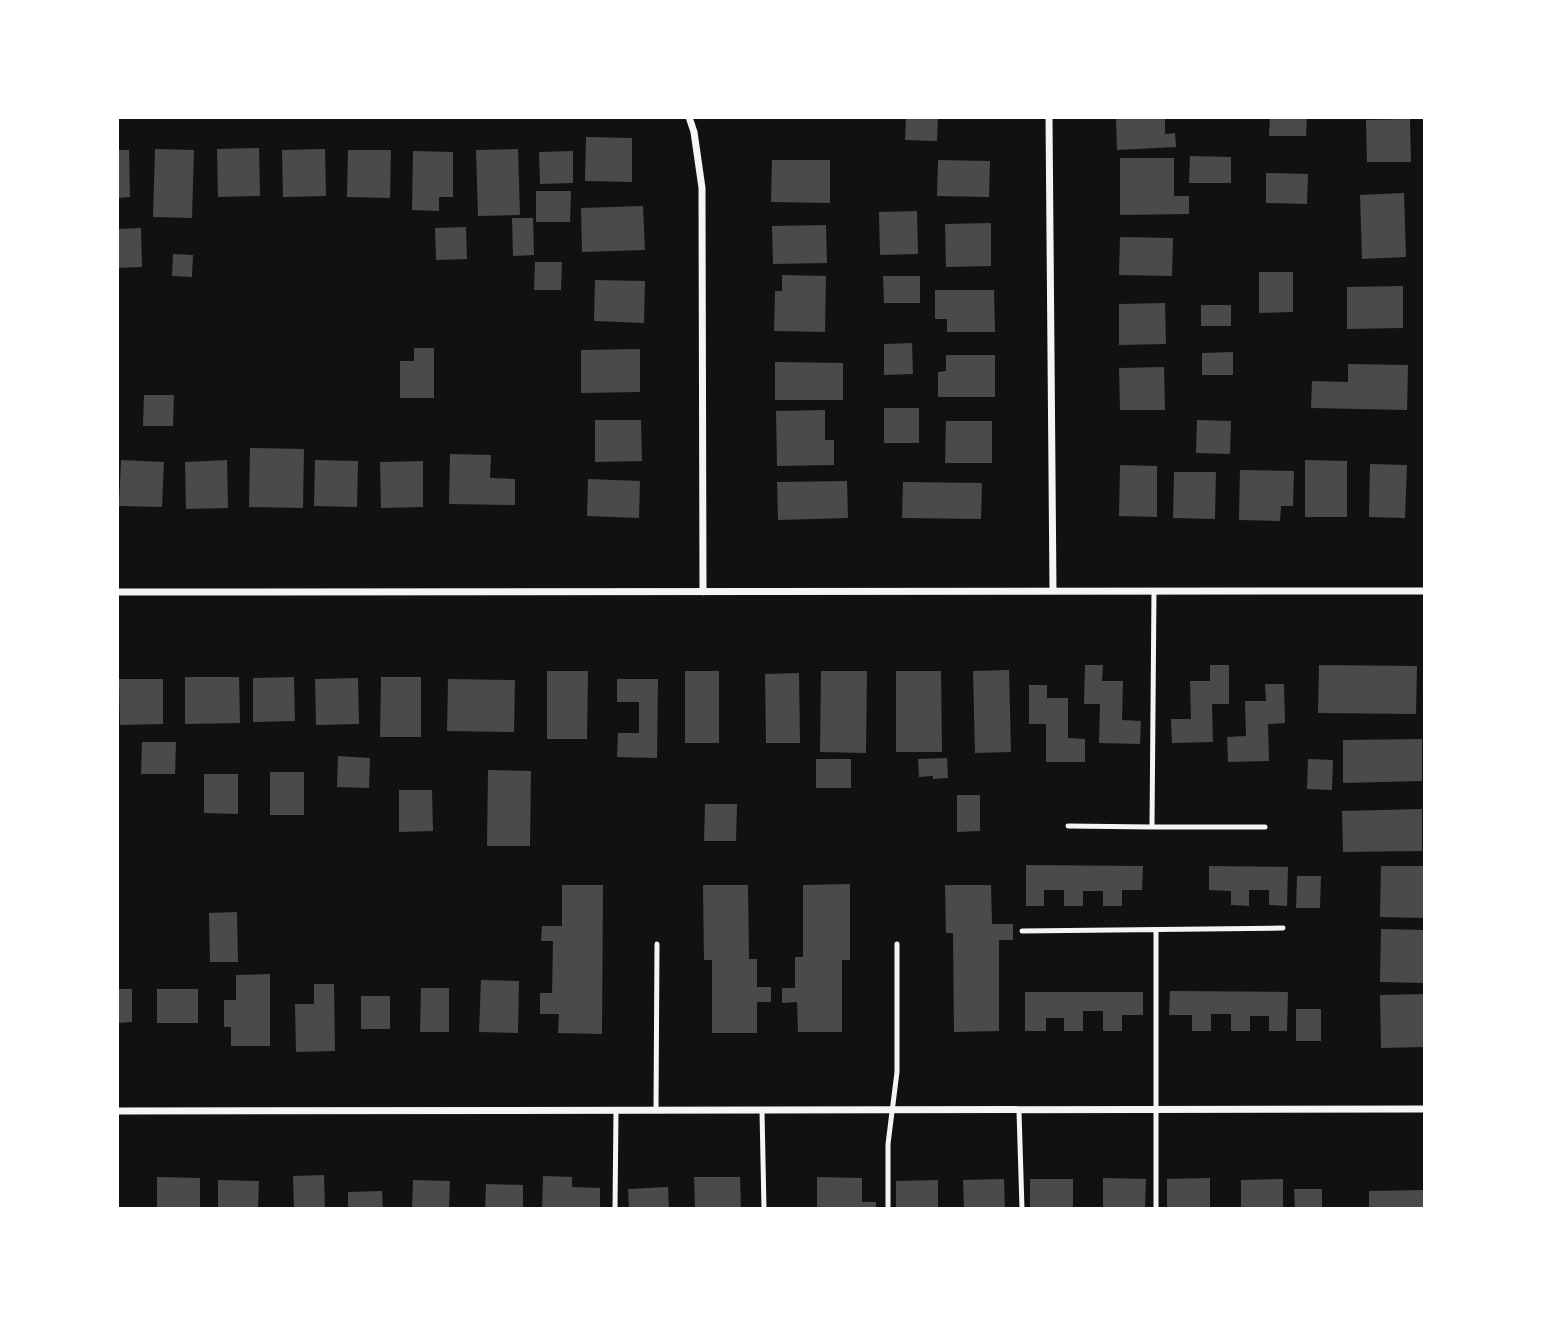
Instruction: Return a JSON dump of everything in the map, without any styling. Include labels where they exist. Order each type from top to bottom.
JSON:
[{"type":"street","points":[[688,117],[694,132],[702,188],[703,592]]},
{"type":"street","points":[[1049,117],[1053,591]]},
{"type":"street","points":[[117,592],[1425,591]]},
{"type":"street","points":[[117,1111],[1425,1109]]},
{"type":"lane","points":[[1152,827],[1154,591]]},
{"type":"lane","points":[[1068,826],[1265,827]]},
{"type":"lane","points":[[1022,931],[1283,928]]},
{"type":"lane","points":[[1156,930],[1156,1209]]},
{"type":"lane","points":[[656,943],[656,1111]]},
{"type":"lane","points":[[888,1209],[888,1144],[897,1072],[897,944]]},
{"type":"lane","points":[[615,1209],[616,1111]]},
{"type":"lane","points":[[762,1111],[764,1209]]},
{"type":"lane","points":[[1019,1111],[1022,1209]]},
{"type":"building","points":[[906,117],[938,117],[937,141],[905,140]]},
{"type":"building","points":[[1116,117],[1165,117],[1165,134],[1175,133],[1176,147],[1117,150]]},
{"type":"building","points":[[1270,117],[1307,117],[1306,136],[1269,136]]},
{"type":"building","points":[[1410,119],[1411,162],[1367,162],[1366,120]]},
{"type":"building","points":[[586,137],[632,138],[632,182],[585,181]]},
{"type":"building","points":[[259,148],[260,196],[218,197],[217,149]]},
{"type":"building","points":[[155,149],[194,150],[192,218],[153,217]]},
{"type":"building","points":[[325,149],[326,196],[283,197],[282,150]]},
{"type":"building","points":[[518,149],[520,215],[478,216],[476,150]]},
{"type":"building","points":[[117,150],[129,150],[130,197],[117,198]]},
{"type":"building","points":[[348,150],[391,150],[390,198],[347,197]]},
{"type":"building","points":[[413,151],[453,152],[453,197],[439,197],[439,211],[412,210]]},
{"type":"building","points":[[573,151],[573,183],[540,184],[539,152]]},
{"type":"building","points":[[1190,156],[1231,157],[1231,183],[1189,183]]},
{"type":"building","points":[[1120,158],[1174,158],[1174,196],[1189,196],[1189,214],[1120,215]]},
{"type":"building","points":[[772,160],[830,160],[830,203],[771,202]]},
{"type":"building","points":[[938,160],[990,161],[989,197],[937,196]]},
{"type":"building","points":[[1266,173],[1308,174],[1307,204],[1266,203]]},
{"type":"building","points":[[536,191],[571,191],[570,222],[536,222]]},
{"type":"building","points":[[1404,193],[1406,257],[1362,259],[1360,195]]},
{"type":"building","points":[[643,206],[645,250],[582,252],[581,208]]},
{"type":"building","points":[[917,211],[918,254],[880,255],[879,212]]},
{"type":"building","points":[[512,218],[533,218],[534,255],[513,256]]},
{"type":"building","points":[[991,223],[991,266],[946,267],[945,224]]},
{"type":"building","points":[[826,225],[827,263],[773,264],[772,226]]},
{"type":"building","points":[[466,227],[467,259],[436,260],[435,228]]},
{"type":"building","points":[[141,228],[142,267],[117,268],[117,229]]},
{"type":"building","points":[[1120,237],[1173,238],[1172,276],[1119,275]]},
{"type":"building","points":[[173,254],[193,255],[192,277],[172,276]]},
{"type":"building","points":[[535,262],[562,262],[561,290],[534,290]]},
{"type":"building","points":[[1259,272],[1293,272],[1293,312],[1259,313]]},
{"type":"building","points":[[782,275],[826,276],[825,332],[774,331],[775,291],[782,291]]},
{"type":"building","points":[[883,276],[920,276],[920,303],[884,303]]},
{"type":"building","points":[[595,280],[645,281],[644,323],[594,321]]},
{"type":"building","points":[[1403,286],[1403,328],[1347,329],[1347,287]]},
{"type":"building","points":[[935,290],[994,290],[995,332],[947,332],[947,319],[935,319]]},
{"type":"building","points":[[1165,303],[1166,344],[1119,345],[1119,304]]},
{"type":"building","points":[[1201,305],[1231,305],[1231,326],[1201,326]]},
{"type":"building","points":[[912,343],[913,374],[884,375],[884,344]]},
{"type":"building","points":[[414,348],[434,348],[434,398],[400,398],[400,361],[414,361]]},
{"type":"building","points":[[640,349],[640,392],[581,393],[581,350]]},
{"type":"building","points":[[1233,352],[1233,375],[1202,375],[1202,353]]},
{"type":"building","points":[[946,355],[995,355],[995,397],[938,397],[938,372],[946,371]]},
{"type":"building","points":[[775,362],[843,363],[843,400],[775,400]]},
{"type":"building","points":[[1348,364],[1408,365],[1407,410],[1311,408],[1312,381],[1348,382]]},
{"type":"building","points":[[1164,367],[1165,410],[1120,410],[1119,368]]},
{"type":"building","points":[[144,395],[174,395],[173,426],[143,426]]},
{"type":"building","points":[[884,408],[919,408],[919,443],[884,443]]},
{"type":"building","points":[[825,410],[825,440],[834,440],[834,465],[777,466],[776,411]]},
{"type":"building","points":[[595,420],[641,420],[642,461],[595,462]]},
{"type":"building","points":[[1197,420],[1231,421],[1230,454],[1196,453]]},
{"type":"building","points":[[946,421],[992,421],[992,463],[945,463]]},
{"type":"building","points":[[250,448],[304,449],[303,508],[249,507]]},
{"type":"building","points":[[450,454],[491,455],[490,478],[515,479],[515,505],[449,504]]},
{"type":"building","points":[[121,460],[164,462],[162,507],[119,506]]},
{"type":"building","points":[[227,460],[228,508],[186,509],[185,462]]},
{"type":"building","points":[[315,460],[358,461],[357,507],[314,506]]},
{"type":"building","points":[[1305,460],[1347,461],[1347,517],[1305,517]]},
{"type":"building","points":[[423,461],[423,507],[381,508],[380,462]]},
{"type":"building","points":[[1370,464],[1407,465],[1405,518],[1369,517]]},
{"type":"building","points":[[1120,465],[1157,466],[1157,517],[1119,516]]},
{"type":"building","points":[[1240,470],[1294,471],[1293,506],[1281,506],[1280,521],[1239,520]]},
{"type":"building","points":[[1174,472],[1216,472],[1215,519],[1173,518]]},
{"type":"building","points":[[588,479],[640,481],[639,518],[587,516]]},
{"type":"building","points":[[847,481],[848,518],[778,520],[777,482]]},
{"type":"building","points":[[903,482],[982,483],[981,519],[902,518]]},
{"type":"building","points":[[1085,665],[1103,665],[1102,681],[1123,681],[1122,720],[1141,721],[1140,744],[1099,743],[1100,704],[1084,704]]},
{"type":"building","points":[[1210,665],[1229,665],[1229,704],[1212,704],[1213,742],[1172,743],[1171,719],[1191,719],[1190,681],[1210,681]]},
{"type":"building","points":[[1319,665],[1417,666],[1416,714],[1318,713]]},
{"type":"building","points":[[1009,670],[1011,752],[975,753],[973,671]]},
{"type":"building","points":[[547,671],[588,671],[587,739],[547,739]]},
{"type":"building","points":[[685,671],[719,671],[719,743],[685,743]]},
{"type":"building","points":[[821,671],[867,671],[866,753],[820,752]]},
{"type":"building","points":[[896,671],[941,671],[942,752],[896,752]]},
{"type":"building","points":[[799,673],[800,743],[766,743],[765,674]]},
{"type":"building","points":[[185,677],[239,677],[240,723],[185,724]]},
{"type":"building","points":[[294,677],[295,721],[253,722],[253,678]]},
{"type":"building","points":[[381,677],[421,677],[421,737],[380,737]]},
{"type":"building","points":[[358,678],[359,724],[316,725],[315,679]]},
{"type":"building","points":[[119,679],[163,679],[163,724],[120,725]]},
{"type":"building","points":[[448,679],[515,680],[514,732],[447,731]]},
{"type":"building","points":[[617,679],[658,679],[657,758],[617,757],[618,733],[639,733],[639,702],[617,702]]},
{"type":"building","points":[[1265,684],[1284,684],[1285,723],[1268,724],[1269,761],[1228,762],[1227,737],[1246,736],[1245,701],[1266,701]]},
{"type":"building","points":[[1029,685],[1047,685],[1047,698],[1068,698],[1068,738],[1085,739],[1085,762],[1046,762],[1046,724],[1029,724]]},
{"type":"building","points":[[1422,739],[1422,781],[1343,783],[1343,740]]},
{"type":"building","points":[[142,742],[176,742],[175,774],[141,774]]},
{"type":"building","points":[[338,756],[370,758],[369,788],[337,787]]},
{"type":"building","points":[[947,758],[948,778],[919,777],[918,759]]},
{"type":"building","points":[[816,759],[851,759],[851,788],[816,788]]},
{"type":"building","points":[[1308,759],[1333,760],[1332,790],[1307,789]]},
{"type":"building","points":[[488,770],[531,771],[530,846],[487,846]]},
{"type":"building","points":[[270,772],[304,772],[304,815],[270,815]]},
{"type":"building","points":[[204,774],[238,774],[238,814],[204,813]]},
{"type":"building","points":[[399,790],[432,790],[433,831],[399,832]]},
{"type":"building","points":[[957,795],[980,795],[980,831],[957,832]]},
{"type":"building","points":[[705,804],[737,804],[736,841],[704,841]]},
{"type":"building","points":[[1422,809],[1422,851],[1343,852],[1342,811]]},
{"type":"building","points":[[1026,865],[1143,866],[1142,890],[1122,890],[1122,906],[1103,906],[1103,891],[1083,891],[1083,906],[1064,906],[1064,890],[1044,890],[1044,906],[1026,906]]},
{"type":"building","points":[[1209,866],[1288,867],[1287,906],[1269,905],[1269,890],[1249,890],[1249,906],[1231,905],[1231,891],[1209,890]]},
{"type":"building","points":[[1381,866],[1425,866],[1425,918],[1380,917]]},
{"type":"building","points":[[1297,876],[1321,876],[1320,908],[1296,908]]},
{"type":"building","points":[[850,884],[850,960],[842,960],[842,1032],[798,1032],[797,1002],[782,1003],[782,988],[795,988],[795,957],[803,957],[803,885]]},
{"type":"building","points":[[562,885],[603,885],[602,1034],[558,1033],[559,1014],[540,1014],[540,993],[552,993],[553,941],[541,941],[542,926],[562,926]]},
{"type":"building","points":[[703,885],[748,885],[749,959],[757,959],[757,987],[771,987],[771,1002],[757,1002],[757,1033],[712,1033],[712,960],[704,960]]},
{"type":"building","points":[[945,885],[991,885],[992,924],[1013,924],[1013,940],[999,940],[999,1031],[954,1032],[953,933],[946,933]]},
{"type":"building","points":[[237,912],[238,962],[210,962],[209,913]]},
{"type":"building","points":[[1381,929],[1425,930],[1424,983],[1380,982]]},
{"type":"building","points":[[270,974],[270,1046],[231,1046],[231,1027],[224,1027],[224,1000],[236,1000],[236,975]]},
{"type":"building","points":[[481,980],[519,981],[518,1033],[479,1032]]},
{"type":"building","points":[[314,984],[334,984],[335,1051],[296,1052],[295,1004],[314,1004]]},
{"type":"building","points":[[421,988],[449,988],[449,1032],[420,1032]]},
{"type":"building","points":[[117,989],[132,989],[132,1022],[117,1023]]},
{"type":"building","points":[[157,989],[198,989],[198,1023],[157,1023]]},
{"type":"building","points":[[1170,991],[1288,992],[1287,1031],[1269,1031],[1269,1016],[1250,1016],[1250,1031],[1231,1031],[1231,1014],[1211,1014],[1211,1031],[1192,1031],[1192,1015],[1169,1015]]},
{"type":"building","points":[[1025,992],[1143,992],[1143,1015],[1122,1015],[1122,1031],[1103,1031],[1103,1011],[1083,1011],[1083,1031],[1064,1031],[1064,1018],[1046,1018],[1046,1031],[1025,1031]]},
{"type":"building","points":[[1425,994],[1425,1047],[1381,1048],[1380,995]]},
{"type":"building","points":[[361,996],[390,996],[390,1029],[361,1029]]},
{"type":"building","points":[[1296,1009],[1321,1009],[1321,1041],[1296,1041]]},
{"type":"building","points":[[324,1175],[325,1209],[294,1209],[293,1176]]},
{"type":"building","points":[[543,1176],[572,1177],[572,1187],[600,1188],[600,1209],[542,1209]]},
{"type":"building","points":[[157,1177],[200,1178],[200,1209],[157,1209]]},
{"type":"building","points":[[694,1177],[740,1177],[741,1209],[695,1209]]},
{"type":"building","points":[[817,1177],[862,1178],[862,1202],[876,1202],[876,1209],[817,1209]]},
{"type":"building","points":[[1103,1178],[1146,1179],[1145,1209],[1103,1209]]},
{"type":"building","points":[[1210,1178],[1210,1209],[1167,1209],[1167,1179]]},
{"type":"building","points":[[1004,1179],[1005,1209],[964,1209],[963,1180]]},
{"type":"building","points":[[1030,1179],[1073,1179],[1073,1209],[1030,1209]]},
{"type":"building","points":[[1283,1179],[1283,1209],[1241,1209],[1241,1180]]},
{"type":"building","points":[[218,1180],[259,1181],[258,1209],[218,1209]]},
{"type":"building","points":[[413,1180],[450,1181],[449,1209],[412,1209]]},
{"type":"building","points":[[938,1180],[938,1209],[896,1209],[896,1181]]},
{"type":"building","points":[[486,1184],[523,1185],[523,1209],[485,1209]]},
{"type":"building","points":[[668,1187],[669,1209],[629,1209],[628,1189]]},
{"type":"building","points":[[1294,1189],[1322,1189],[1322,1209],[1295,1209]]},
{"type":"building","points":[[1425,1190],[1425,1209],[1369,1209],[1369,1191]]},
{"type":"building","points":[[382,1191],[383,1209],[348,1209],[348,1192]]}]
